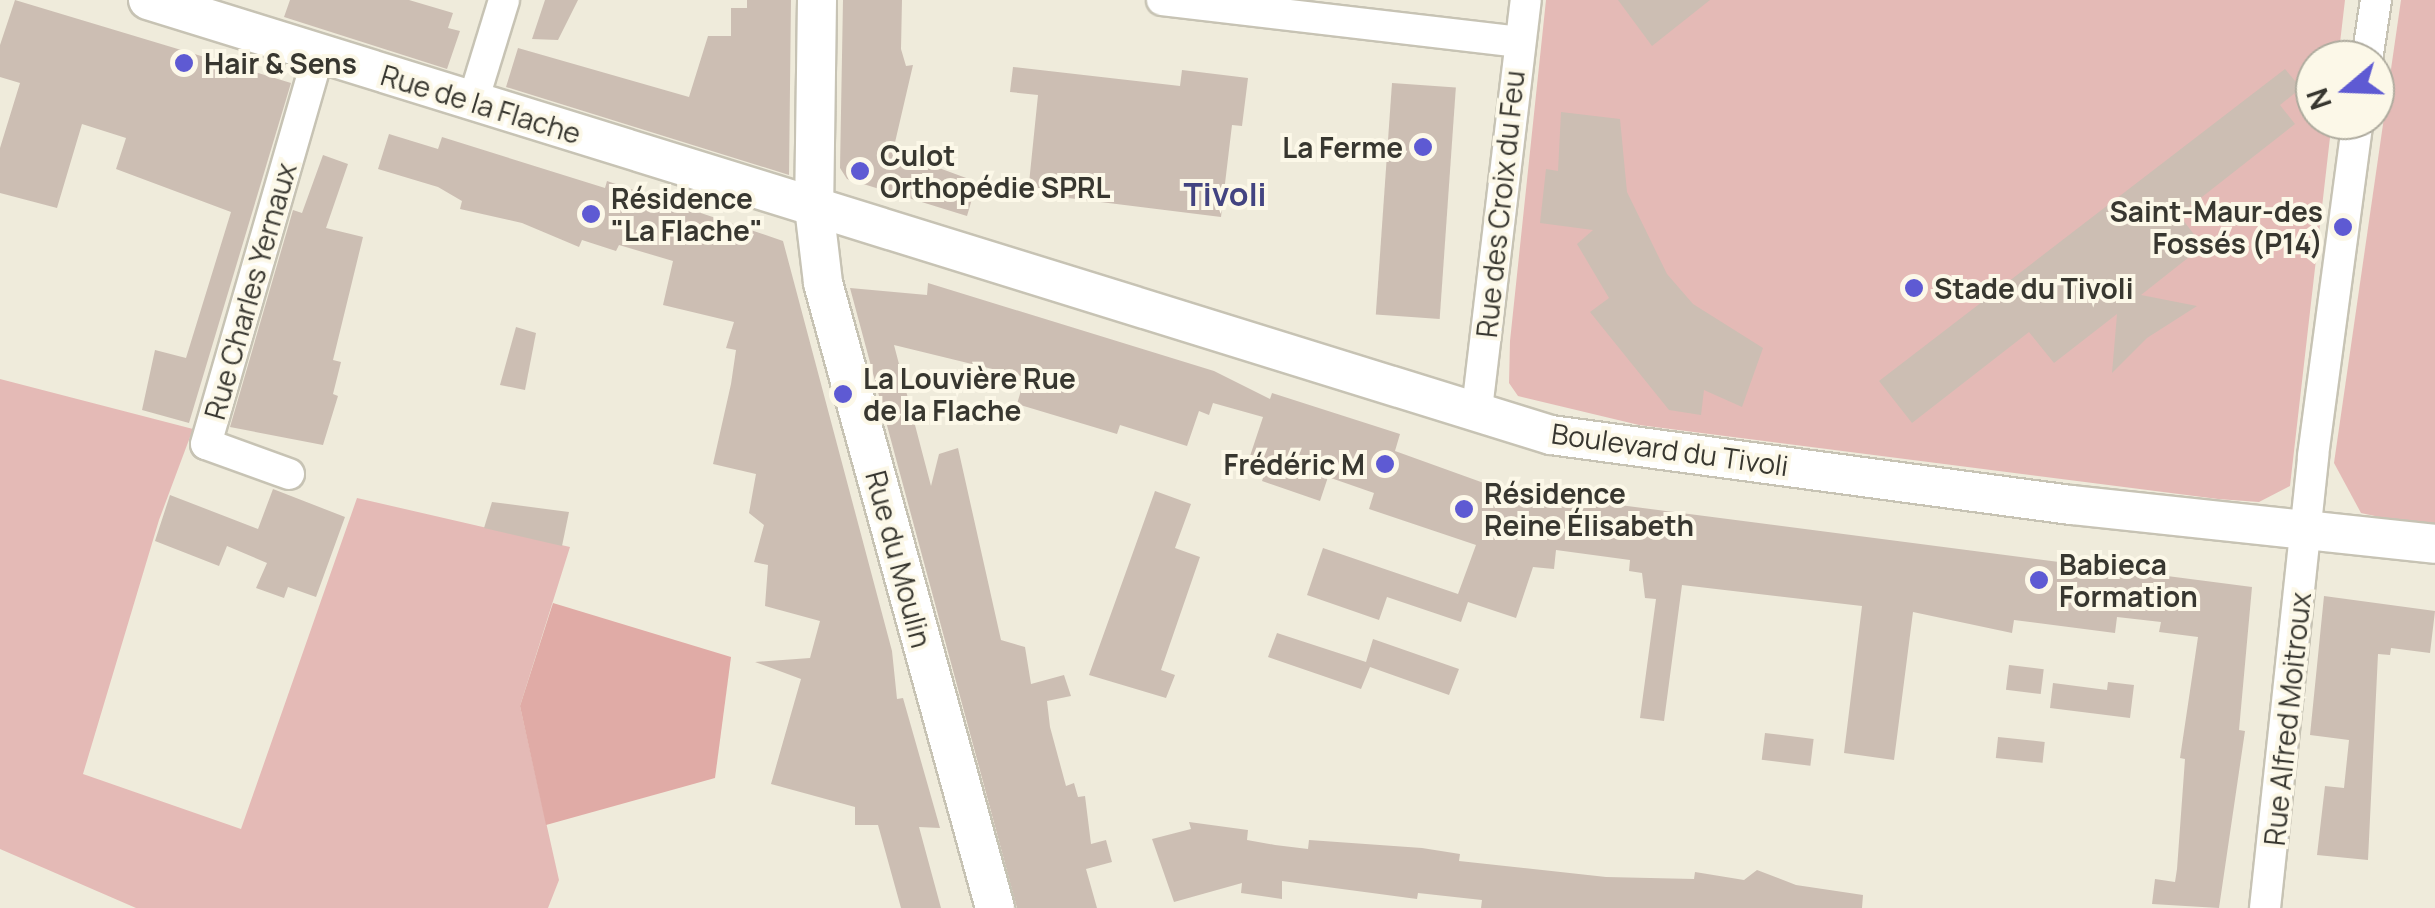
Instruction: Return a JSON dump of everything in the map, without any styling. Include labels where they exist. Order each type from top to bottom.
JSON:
[{"type":"street","name":"Rue de la Flache","points":[[148,0],[814,208]]},
{"type":"street","points":[[473,101],[504,0]]},
{"type":"street","name":"Rue du Moulin","points":[[817,0],[814,208],[823,284],[995,908]]},
{"type":"street","points":[[1162,0],[1518,42]]},
{"type":"street","name":"Rue des Croix du Feu","points":[[1477,409],[1526,0]]},
{"type":"street","points":[[2370,40],[2376,0]]},
{"type":"street","name":"Rue Charles Yernaux","points":[[289,474],[206,444],[319,53]]},
{"type":"street","name":"Rue Alfred Moitroux","points":[[2266,908],[2356,140]]},
{"type":"street","name":"Boulevard du Tivoli","points":[[814,208],[1477,409],[1551,435],[2435,544]]},
{"type":"shaded area","name":"Stade du Tivoli","points":[[1546,0],[2345,0],[2340,40],[2295,40],[2295,140],[2330,140],[2290,486],[2259,502],[1639,425],[1518,396],[1509,383],[1510,341]]},
{"type":"shaded area","points":[[2401,0],[2435,0],[2435,529],[2361,513],[2334,463],[2381,140],[2395,140],[2395,41]]},
{"type":"shaded area","points":[[0,379],[193,429],[159,520],[83,774],[241,829],[357,498],[570,547],[520,706],[559,880],[548,908],[136,908],[0,849]]},
{"type":"shaded area","points":[[553,603],[731,657],[715,778],[546,825],[520,706]]},
{"type":"building","points":[[15,0],[291,83],[189,423],[142,410],[155,350],[186,358],[231,212],[116,169],[126,138],[82,124],[57,208],[0,193],[0,148],[20,83],[0,77],[0,45]]},
{"type":"building","points":[[290,0],[409,0],[453,13],[448,28],[460,31],[447,69],[284,17]]},
{"type":"building","points":[[545,0],[578,0],[558,40],[532,39]]},
{"type":"building","points":[[747,0],[791,0],[789,175],[506,87],[518,48],[689,97],[708,36],[731,36],[731,8],[747,8]]},
{"type":"building","points":[[843,0],[902,0],[901,49],[906,66],[913,65],[893,151],[977,182],[967,216],[847,179],[840,168]]},
{"type":"building","points":[[1618,0],[1710,0],[1652,46]]},
{"type":"building","points":[[1013,67],[1180,86],[1182,70],[1248,78],[1242,126],[1232,125],[1221,217],[1028,193],[1038,95],[1010,92]]},
{"type":"building","points":[[2285,69],[2295,81],[2295,93],[2280,105],[2295,124],[2179,215],[2203,246],[2141,295],[2197,306],[2147,338],[2112,373],[2117,314],[2054,363],[2029,332],[1912,423],[1879,381]]},
{"type":"building","points":[[1392,83],[1456,87],[1440,319],[1376,314]]},
{"type":"building","points":[[1561,112],[1620,119],[1627,192],[1667,274],[1693,304],[1763,348],[1742,407],[1704,390],[1701,415],[1669,410],[1590,312],[1609,298],[1577,244],[1593,230],[1540,223],[1546,169],[1558,171]]},
{"type":"building","points":[[389,134],[438,149],[442,137],[605,188],[607,181],[783,241],[892,651],[897,699],[903,698],[940,828],[919,827],[941,908],[901,908],[878,825],[855,825],[855,807],[771,784],[801,679],[755,662],[810,658],[820,621],[765,606],[768,565],[754,562],[764,525],[749,513],[756,474],[713,464],[731,384],[736,350],[726,348],[734,322],[663,305],[673,261],[619,245],[616,251],[582,240],[579,247],[522,223],[460,209],[462,201],[438,187],[378,169]]},
{"type":"building","points":[[323,155],[348,164],[326,228],[363,237],[333,360],[341,362],[333,394],[338,396],[323,445],[230,427],[293,210],[302,213]]},
{"type":"building","points":[[928,283],[1214,371],[1270,399],[1272,393],[1400,434],[1395,451],[1506,491],[1505,496],[1581,500],[2252,587],[2239,730],[2245,731],[2219,908],[2152,904],[2155,879],[2175,882],[2185,759],[2180,758],[2198,637],[2159,632],[2161,622],[2117,617],[2115,633],[2014,620],[2012,633],[1913,612],[1894,760],[1844,753],[1862,606],[1682,585],[1664,721],[1640,718],[1656,599],[1645,598],[1642,573],[1629,571],[1630,560],[1556,550],[1554,569],[1533,567],[1516,618],[1468,602],[1461,622],[1387,597],[1379,620],[1307,595],[1323,548],[1458,594],[1476,545],[1369,509],[1374,493],[1328,477],[1320,501],[1262,481],[1264,475],[1246,468],[1263,417],[1213,403],[1209,415],[1199,411],[1187,446],[1120,425],[1117,434],[1017,404],[1025,377],[894,345],[931,486],[939,454],[958,448],[1001,640],[1025,647],[1031,684],[1064,675],[1071,696],[1047,701],[1050,727],[1066,786],[1074,783],[1078,797],[1085,796],[1091,844],[1106,840],[1112,862],[1086,869],[1097,908],[1017,908],[850,288],[927,295]]},
{"type":"building","points":[[516,327],[536,333],[525,390],[500,385]]},
{"type":"building","points":[[273,489],[345,517],[316,597],[288,587],[284,598],[256,588],[267,563],[227,546],[219,566],[155,541],[170,495],[258,529]]},
{"type":"building","points":[[1155,491],[1191,504],[1175,548],[1200,557],[1161,670],[1175,675],[1166,698],[1089,675]]},
{"type":"building","points":[[492,502],[569,512],[562,546],[484,528]]},
{"type":"building","points":[[2324,596],[2435,611],[2430,653],[2391,648],[2390,655],[2378,654],[2368,860],[2317,855],[2325,786],[2344,788],[2349,740],[2310,735]]},
{"type":"building","points":[[1277,633],[1366,662],[1373,639],[1459,669],[1449,695],[1370,667],[1361,689],[1268,657]]},
{"type":"building","points":[[2009,665],[2044,669],[2041,694],[2006,690]]},
{"type":"building","points":[[2108,682],[2134,685],[2130,718],[2050,708],[2053,683],[2107,690]]},
{"type":"building","points":[[1765,733],[1814,739],[1810,766],[1762,760]]},
{"type":"building","points":[[1998,737],[2045,742],[2043,763],[1996,758]]},
{"type":"building","points":[[1189,822],[1248,830],[1247,840],[1275,845],[1308,849],[1309,840],[1422,848],[1460,854],[1459,861],[1606,877],[1694,879],[1695,872],[1744,880],[1757,870],[1796,885],[1863,895],[1862,908],[1481,908],[1482,900],[1418,893],[1417,899],[1282,881],[1282,899],[1241,893],[1242,883],[1174,902],[1152,839],[1191,829]]},
{"type":"place","name":"Hair & Sens","points":[[184,63]]},
{"type":"place","name":"La Ferme","points":[[1423,147]]},
{"type":"place","name":"Culot Orthopédie SPRL","points":[[860,171]]},
{"type":"place","name":"Résidence \"La Flache\"","points":[[591,214]]},
{"type":"place","name":"Saint-Maur-des Fossés (P14)","points":[[2343,227]]},
{"type":"place","name":"Stade du Tivoli","points":[[1914,288]]},
{"type":"place","name":"La Louvière Rue de la Flache","points":[[843,394]]},
{"type":"place","name":"Frédéric M","points":[[1385,464]]},
{"type":"place","name":"Résidence Reine Élisabeth","points":[[1464,509]]},
{"type":"place","name":"Babieca Formation","points":[[2039,580]]},
{"type":"district","name":"Tivoli","points":[[1225,194]]}]
